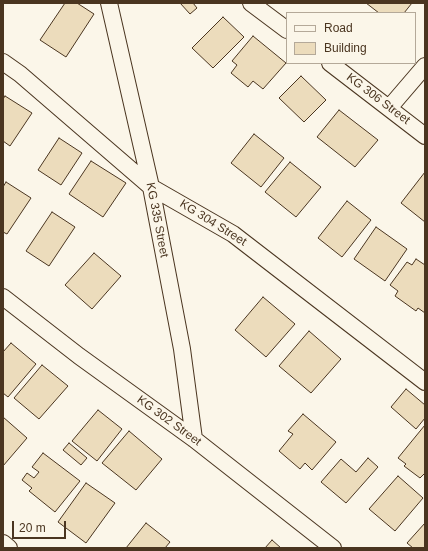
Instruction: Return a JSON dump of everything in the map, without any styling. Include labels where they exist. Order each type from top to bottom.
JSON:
[{"type":"street","name":"KG 335 Street","points":[[109,3],[151,187],[182,349],[194,439]]},
{"type":"street","points":[[251,3],[286,29]]},
{"type":"street","name":"KG 304 Street","points":[[3,62],[20,74],[151,187],[233,234],[425,382]]},
{"type":"street","name":"KG 306 Street","points":[[331,64],[425,136]]},
{"type":"street","points":[[389,108],[425,66]]},
{"type":"street","name":"KG 302 Street","points":[[3,297],[79,356],[194,439],[333,548]]},
{"type":"street","points":[[3,544],[9,548]]},
{"type":"building","points":[[65,3],[77,3],[94,14],[66,57],[40,40]]},
{"type":"building","points":[[180,3],[193,3],[197,8],[190,14]]},
{"type":"building","points":[[366,3],[412,3],[405,12],[378,12]]},
{"type":"building","points":[[223,17],[244,37],[213,68],[192,48]]},
{"type":"building","points":[[253,36],[286,63],[263,89],[253,81],[248,87],[231,73],[237,65],[232,61]]},
{"type":"building","points":[[301,76],[326,100],[304,122],[279,98]]},
{"type":"building","points":[[5,96],[32,113],[10,146],[3,141],[3,99]]},
{"type":"building","points":[[339,110],[378,140],[355,167],[317,137]]},
{"type":"building","points":[[254,134],[284,158],[261,187],[231,163]]},
{"type":"building","points":[[59,138],[82,153],[61,185],[38,170]]},
{"type":"building","points":[[91,161],[126,183],[103,217],[69,194]]},
{"type":"building","points":[[290,162],[321,187],[296,217],[265,192]]},
{"type":"building","points":[[425,172],[425,222],[401,203]]},
{"type":"building","points":[[6,182],[31,198],[7,234],[3,232],[3,187]]},
{"type":"building","points":[[347,201],[371,220],[342,257],[318,238]]},
{"type":"building","points":[[52,212],[75,227],[49,266],[26,251]]},
{"type":"building","points":[[376,227],[407,249],[385,281],[354,259]]},
{"type":"building","points":[[94,253],[121,276],[92,309],[65,285]]},
{"type":"building","points":[[416,259],[425,265],[425,313],[418,308],[416,311],[395,296],[398,291],[390,285],[407,262],[412,265]]},
{"type":"building","points":[[263,297],[295,324],[266,357],[235,330]]},
{"type":"building","points":[[309,331],[341,359],[311,393],[279,366]]},
{"type":"building","points":[[11,343],[36,364],[8,397],[3,393],[3,352]]},
{"type":"building","points":[[42,365],[68,386],[39,419],[14,398]]},
{"type":"building","points":[[406,389],[425,405],[425,418],[416,429],[391,407]]},
{"type":"building","points":[[98,410],[122,429],[97,461],[72,441]]},
{"type":"building","points":[[303,414],[336,442],[312,470],[305,463],[300,469],[279,451],[293,434],[288,431]]},
{"type":"building","points":[[3,417],[27,438],[3,466]]},
{"type":"building","points":[[425,425],[425,473],[420,478],[404,466],[406,464],[398,458]]},
{"type":"building","points":[[129,431],[162,459],[136,490],[102,463]]},
{"type":"building","points":[[69,443],[87,458],[81,465],[63,450]]},
{"type":"building","points":[[43,453],[80,481],[55,512],[29,491],[32,488],[22,480],[27,473],[34,478],[39,472],[32,467]]},
{"type":"building","points":[[368,458],[378,467],[346,503],[321,482],[341,459],[356,472]]},
{"type":"building","points":[[398,476],[423,498],[395,531],[369,509]]},
{"type":"building","points":[[86,483],[115,503],[86,543],[58,522]]},
{"type":"building","points":[[146,523],[170,542],[165,548],[126,548]]},
{"type":"building","points":[[425,523],[425,548],[413,548],[407,543]]},
{"type":"building","points":[[272,540],[281,548],[265,548]]}]
